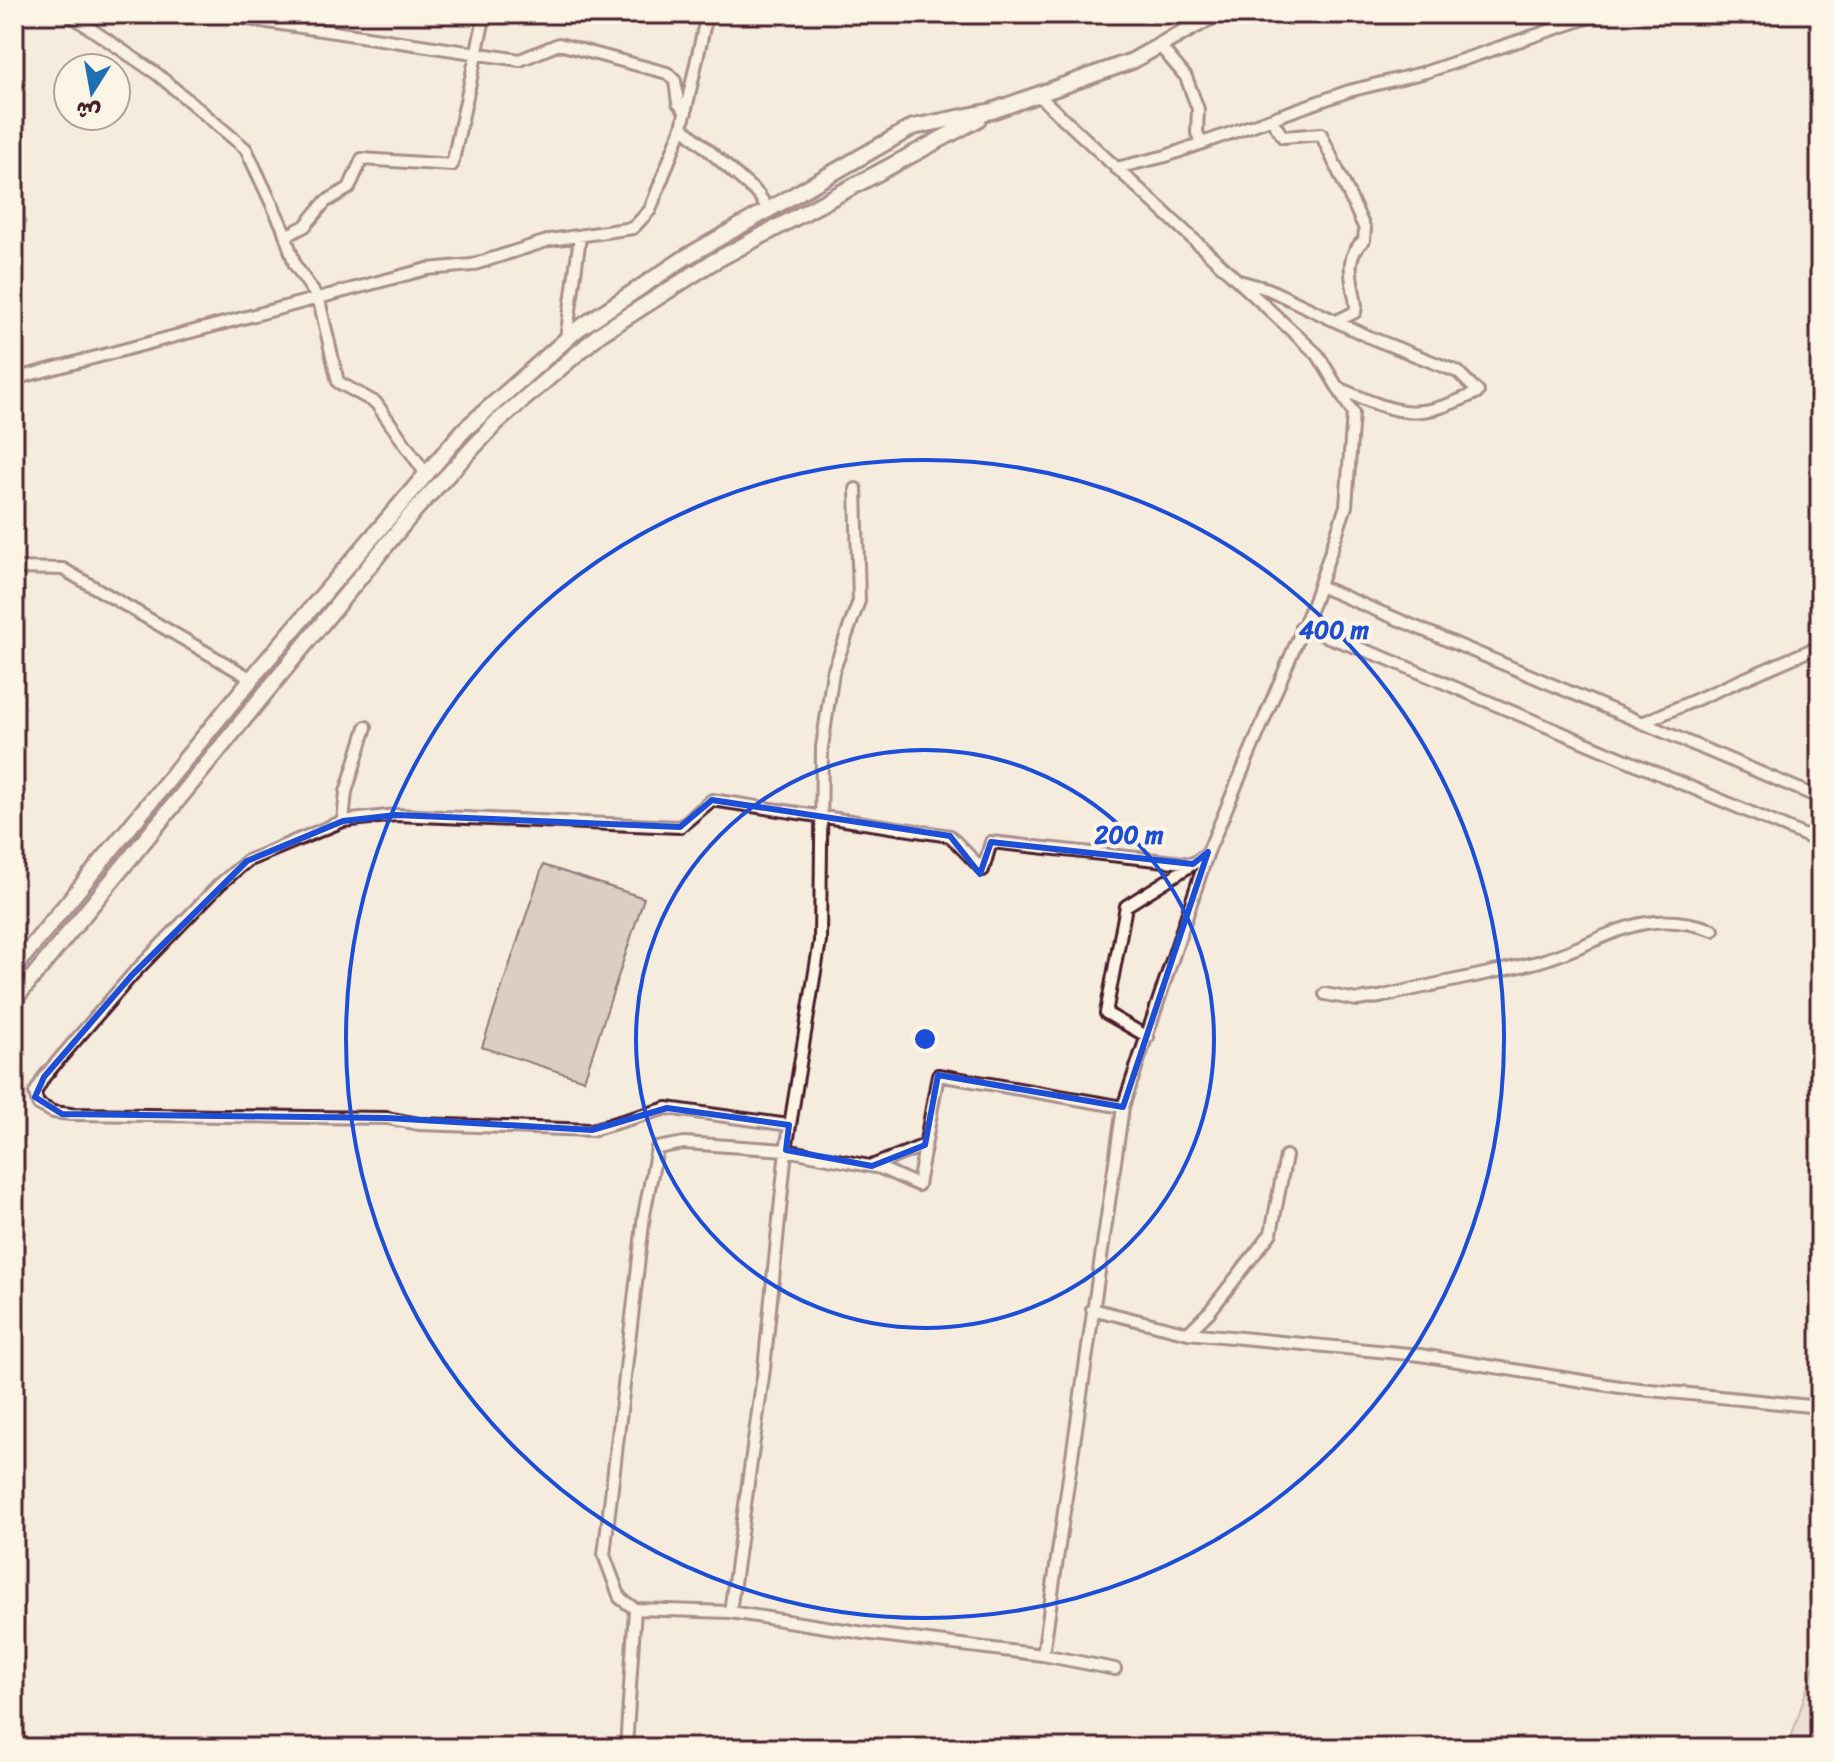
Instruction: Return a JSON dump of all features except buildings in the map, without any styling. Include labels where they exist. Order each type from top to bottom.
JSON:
[{"type":"main road","points":[[14,968],[262,666],[464,430],[566,339],[686,257],[913,127],[992,111],[1132,61],[1216,14]]},
{"type":"main road","points":[[14,1000],[415,510],[496,423],[600,334],[711,263],[992,111]]},
{"type":"main road","points":[[262,666],[279,679]]},
{"type":"main road","points":[[188,758],[201,761],[204,770]]},
{"type":"main road","points":[[155,797],[154,804],[160,808],[172,808]]},
{"type":"street","points":[[69,14],[157,74],[246,149],[286,236],[295,265],[319,300],[338,382],[376,403],[426,474]]},
{"type":"street","points":[[226,14],[520,60],[559,44],[648,65],[673,78],[678,103],[686,112]]},
{"type":"street","points":[[286,236],[305,226],[325,202],[349,188],[362,159],[452,165],[478,53],[479,29],[485,14]]},
{"type":"street","points":[[14,379],[427,269],[472,265],[550,240],[633,228],[644,220],[682,127],[707,14]]},
{"type":"street","points":[[1116,168],[1599,14]]},
{"type":"street","points":[[1160,46],[1186,77],[1198,109],[1197,133],[1202,143]]},
{"type":"street","points":[[1038,95],[1318,355],[1353,413],[1346,506],[1319,586],[1208,852],[1123,1107],[1043,1655]]},
{"type":"street","points":[[1271,119],[1283,137],[1321,134],[1365,229],[1364,240],[1351,256],[1355,312],[1339,320]]},
{"type":"street","points":[[682,127],[758,194],[769,210]]},
{"type":"street","points":[[566,339],[569,297],[580,237]]},
{"type":"street","points":[[1237,280],[1256,284],[1339,320],[1369,337],[1458,372],[1478,392],[1421,414],[1377,405],[1337,388]]},
{"type":"street","points":[[730,1612],[764,1369],[789,1125],[820,941],[822,747],[833,672],[859,601],[856,489]]},
{"type":"street","points":[[14,568],[63,569],[252,679]]},
{"type":"street","points":[[1319,586],[1820,798]]},
{"type":"street","points":[[1301,627],[1383,657],[1820,842]]},
{"type":"street","points":[[1642,723],[1820,646]]},
{"type":"street","points":[[343,821],[346,792],[366,727]]},
{"type":"street","points":[[789,1125],[667,1108],[592,1130],[419,1124],[387,1118],[62,1114],[38,1104],[35,1093],[44,1077],[132,975],[220,884],[247,861],[343,821],[396,815],[680,827],[712,800],[950,836],[983,870],[991,842],[1193,864]]},
{"type":"street","points":[[1148,1037],[1106,1013],[1126,906],[1208,852]]},
{"type":"street","points":[[1325,994],[1357,1000],[1380,997],[1539,962],[1637,922],[1693,923],[1713,930]]},
{"type":"street","points":[[1115,1669],[1043,1655],[864,1633],[730,1612],[635,1609],[620,1598],[604,1555],[644,1215],[657,1148],[684,1143],[786,1150],[872,1166],[918,1185],[938,1075],[1123,1107]]},
{"type":"street","points":[[872,1166],[925,1145]]},
{"type":"street","points":[[1188,1333],[1251,1262],[1271,1233],[1286,1156]]},
{"type":"street","points":[[1092,1309],[1188,1333],[1420,1355],[1620,1387],[1820,1407]]},
{"type":"street","points":[[626,1748],[635,1609]]},
{"type":"highlighted area","points":[[712,800],[950,836],[980,874],[991,842],[1193,864],[1208,852],[1123,1107],[938,1075],[925,1145],[872,1166],[786,1150],[789,1125],[667,1108],[592,1130],[387,1118],[62,1114],[35,1097],[44,1077],[132,975],[220,884],[247,861],[343,821],[396,815],[680,827]]},
{"type":"shaded area","points":[[543,865],[644,898],[584,1080],[482,1047]]},
{"type":"shaded area","points":[[1820,1647],[1820,1748],[1788,1748]]}]
